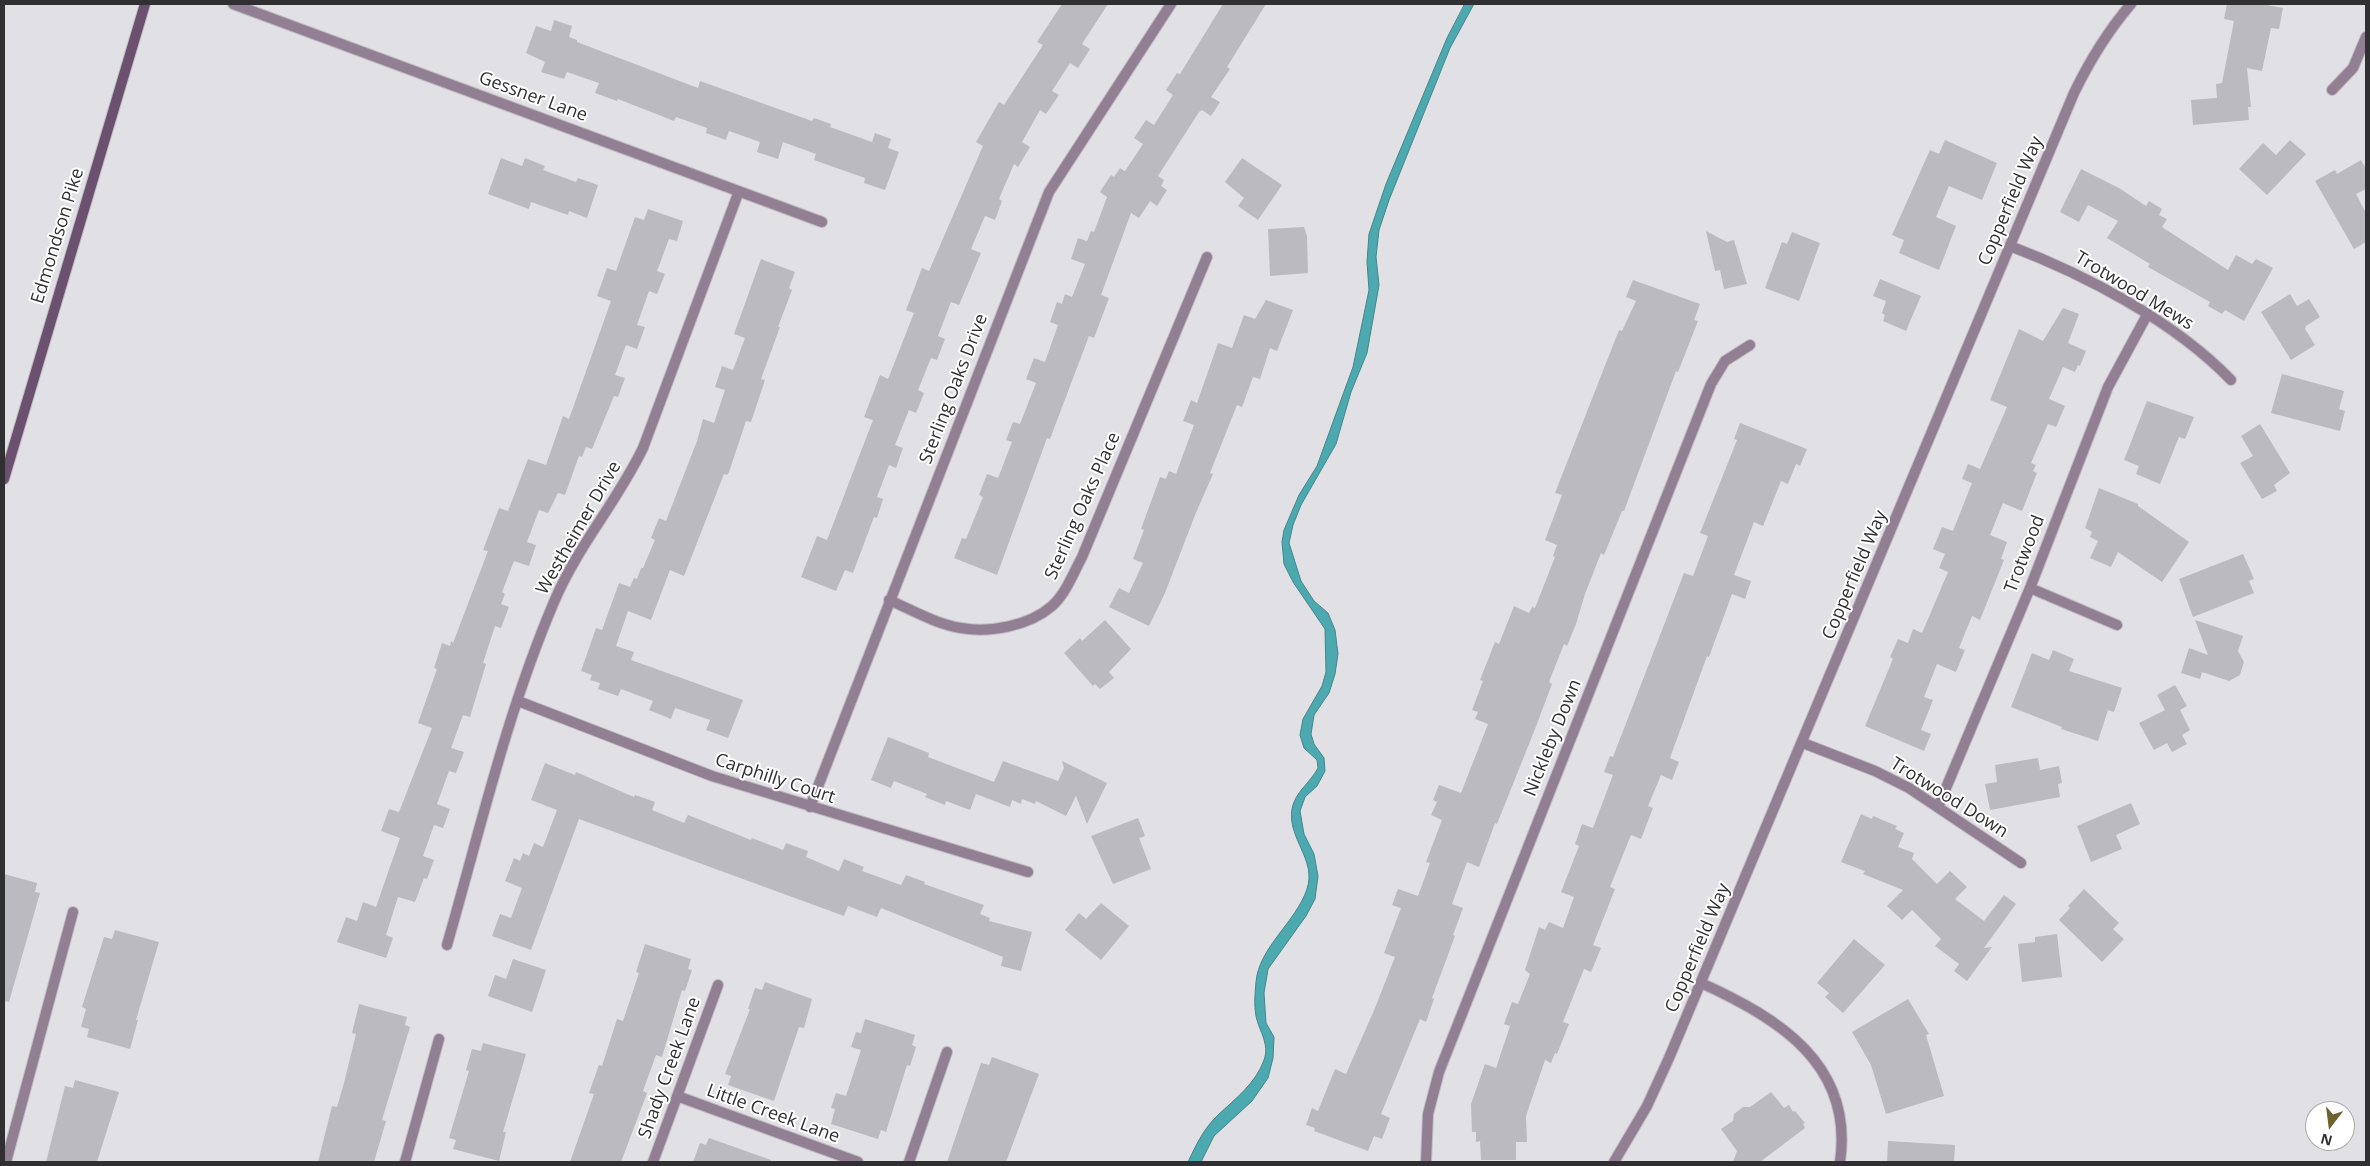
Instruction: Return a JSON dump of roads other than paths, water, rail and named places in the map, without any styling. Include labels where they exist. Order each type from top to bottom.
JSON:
[{"type":"main road","name":"Edmondson Pike","points":[[4,478],[145,4]]},
{"type":"street","name":"Gessner Lane","points":[[232,4],[822,222]]},
{"type":"street","name":"Sterling Oaks Drive","points":[[810,807],[1048,192],[1171,4]]},
{"type":"street","name":"Copperfield Way","points":[[1614,1162],[1647,1106],[1701,983],[2086,68],[2111,27],[2131,4]]},
{"type":"street","points":[[2332,90],[2353,68],[2366,37]]},
{"type":"street","name":"Westheimer Drive","points":[[447,945],[518,701],[564,580],[626,483],[643,448],[739,190]]},
{"type":"street","name":"Trotwood Mews","points":[[2010,246],[2054,262],[2147,315],[2189,342],[2230,380]]},
{"type":"street","name":"Sterling Oaks Place","points":[[889,600],[942,623],[977,630],[1016,625],[1051,606],[1064,592],[1082,557],[1207,256]]},
{"type":"street","name":"Trotwood","points":[[1938,807],[2030,588],[2108,387],[2147,315]]},
{"type":"street","name":"Nickleby Down","points":[[1426,1162],[1428,1114],[1439,1072],[1675,476],[1716,375],[1725,362],[1750,345]]},
{"type":"street","points":[[2030,588],[2117,625]]},
{"type":"street","name":"Carphilly Court","points":[[518,701],[663,759],[810,807],[1028,872]]},
{"type":"street","name":"Trotwood Down","points":[[1803,743],[1890,778],[1938,807],[2021,863]]},
{"type":"street","points":[[6,1162],[74,912]]},
{"type":"street","points":[[1701,983],[1739,1000],[1785,1032],[1814,1056],[1827,1075],[1836,1099],[1841,1122],[1840,1162]]},
{"type":"street","name":"Shady Creek Lane","points":[[653,1162],[718,985]]},
{"type":"street","points":[[405,1162],[439,1039]]},
{"type":"street","points":[[909,1162],[947,1052]]},
{"type":"street","name":"Little Creek Lane","points":[[677,1096],[858,1162]]},
{"type":"water","points":[[1465,4],[1474,4],[1450,48],[1389,200],[1379,230],[1376,257],[1379,285],[1367,353],[1351,392],[1336,444],[1301,505],[1293,525],[1289,543],[1301,581],[1314,601],[1328,613],[1335,630],[1338,654],[1335,674],[1329,693],[1314,715],[1311,734],[1314,744],[1324,758],[1325,771],[1317,786],[1305,797],[1300,811],[1304,834],[1314,854],[1318,876],[1315,899],[1306,916],[1268,969],[1264,993],[1266,1023],[1274,1037],[1273,1058],[1268,1078],[1252,1101],[1214,1136],[1201,1162],[1188,1162],[1204,1131],[1256,1076],[1264,1060],[1266,1048],[1257,1022],[1255,1008],[1256,982],[1259,969],[1264,957],[1302,901],[1309,878],[1308,868],[1294,830],[1292,809],[1299,793],[1318,768],[1317,760],[1304,748],[1300,735],[1303,719],[1322,686],[1326,672],[1325,629],[1293,582],[1284,564],[1282,542],[1284,530],[1299,495],[1317,466],[1353,367],[1369,290],[1367,262],[1369,234],[1386,184],[1447,38]]}]
